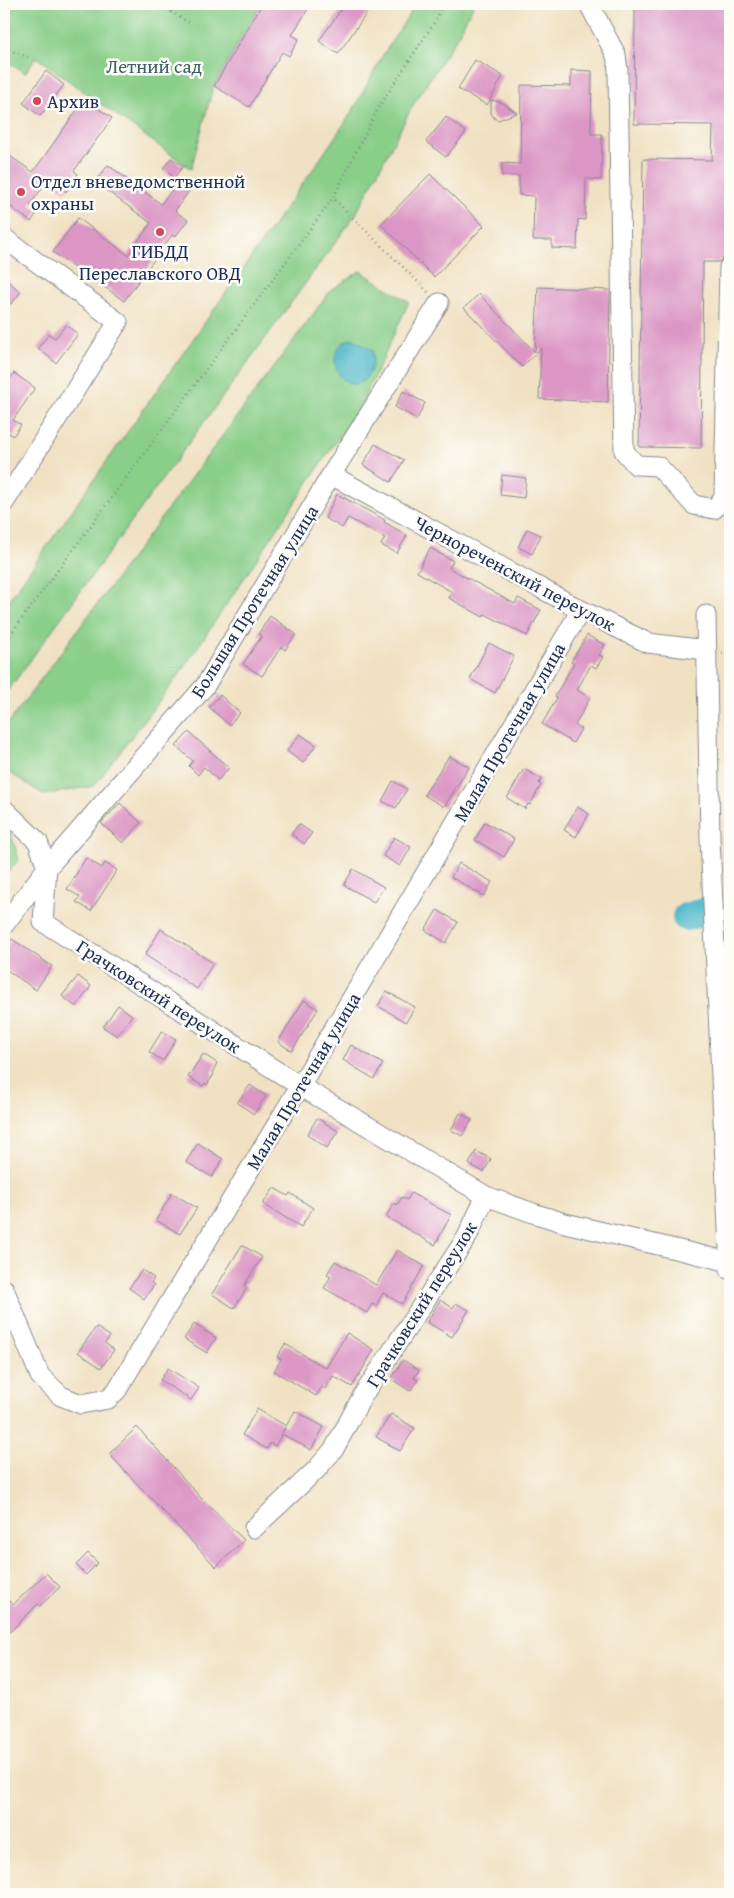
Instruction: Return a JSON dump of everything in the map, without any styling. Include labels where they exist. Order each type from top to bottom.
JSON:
[{"type":"street","points":[[589,4],[616,55],[618,70],[624,451],[636,465],[658,466],[694,504],[714,509],[724,497],[730,267]]},
{"type":"street","points":[[4,238],[118,322],[4,504]]},
{"type":"street","name":"Большая Протечная улица","points":[[4,924],[47,868],[205,686],[331,475],[439,303]]},
{"type":"street","name":"Чернореченский переулок","points":[[331,475],[581,610],[648,643],[706,650]]},
{"type":"street","name":"Малая Протечная улица","points":[[4,1289],[40,1376],[61,1396],[81,1404],[108,1399],[117,1390],[300,1086],[581,610]]},
{"type":"street","points":[[706,615],[710,839],[730,1270]]},
{"type":"street","points":[[4,808],[38,842],[47,868]]},
{"type":"street","name":"Грачковский переулок","points":[[47,868],[43,922],[300,1086],[486,1196],[467,1237],[363,1395],[334,1449],[316,1470],[254,1528]]},
{"type":"street","points":[[486,1196],[532,1214],[565,1223],[730,1262]]},
{"type":"path","points":[[158,4],[190,24]]},
{"type":"path","points":[[171,12],[175,4]]},
{"type":"path","points":[[4,643],[333,198],[378,108],[436,20],[442,4]]},
{"type":"path","points":[[4,48],[28,57]]},
{"type":"path","points":[[333,198],[439,303]]},
{"type":"green space","name":"Летний сад","points":[[4,4],[261,4],[213,87],[191,169],[36,57],[25,73],[4,59]]},
{"type":"green space","points":[[416,4],[474,4],[457,37],[413,105],[356,214],[4,696],[4,607],[316,165],[352,112],[383,55]]},
{"type":"green space","points":[[360,271],[409,302],[362,403],[179,675],[94,786],[44,795],[7,771],[4,729],[331,290]]},
{"type":"green space","points":[[4,822],[9,828],[19,859],[4,877]]},
{"type":"water","points":[[352,338],[372,350],[373,356],[369,373],[362,381],[355,384],[348,382],[342,377],[337,370],[335,361],[336,352],[344,342]]},
{"type":"building","points":[[262,4],[311,4],[292,35],[299,39],[289,56],[282,52],[249,107],[214,86]]},
{"type":"building","points":[[345,4],[373,4],[338,54],[319,41]]},
{"type":"building","points":[[664,4],[730,4],[730,256],[724,257],[719,262],[703,262],[701,448],[639,447],[643,159],[712,160],[713,125],[634,124],[635,9],[664,9]]},
{"type":"building","points":[[475,60],[503,76],[487,105],[458,89]]},
{"type":"building","points":[[571,70],[592,71],[591,134],[602,134],[601,180],[586,179],[585,220],[578,219],[577,249],[552,248],[552,240],[533,240],[534,196],[519,195],[519,176],[502,176],[502,163],[520,164],[521,85],[571,86]]},
{"type":"building","points":[[46,71],[64,85],[40,116],[23,103]]},
{"type":"building","points":[[85,99],[112,118],[74,171],[78,174],[66,192],[48,180],[30,205],[38,211],[31,222],[4,202],[4,152],[33,172]]},
{"type":"building","points":[[491,100],[503,103],[517,113],[498,120],[494,118],[491,113]]},
{"type":"building","points":[[446,117],[466,132],[446,157],[426,142]]},
{"type":"building","points":[[171,158],[183,166],[174,178],[163,169]]},
{"type":"building","points":[[108,165],[161,204],[178,182],[189,191],[175,211],[188,220],[175,237],[172,235],[124,301],[53,252],[78,218],[128,255],[151,223],[95,182]]},
{"type":"building","points":[[430,174],[484,226],[434,277],[381,224]]},
{"type":"building","points":[[4,278],[21,292],[11,304],[4,299]]},
{"type":"building","points":[[538,287],[610,290],[608,402],[539,399],[541,348],[522,367],[464,308],[479,294],[535,352]]},
{"type":"building","points":[[66,325],[78,334],[56,363],[38,348],[49,334],[55,338]]},
{"type":"building","points":[[14,373],[35,388],[13,420],[21,425],[13,436],[5,430],[4,433],[4,388]]},
{"type":"building","points":[[403,391],[425,403],[417,419],[395,407]]},
{"type":"building","points":[[375,444],[404,460],[391,482],[363,465]]},
{"type":"building","points":[[502,475],[526,478],[524,498],[500,495]]},
{"type":"building","points":[[337,494],[385,520],[384,522],[407,535],[397,553],[381,545],[385,538],[348,518],[342,528],[325,518]]},
{"type":"building","points":[[527,529],[541,535],[532,554],[518,547]]},
{"type":"building","points":[[430,548],[453,561],[449,568],[515,604],[518,598],[541,610],[527,636],[485,614],[483,617],[449,598],[452,592],[417,572]]},
{"type":"building","points":[[270,616],[296,634],[285,650],[281,647],[262,676],[243,664],[262,636],[258,634]]},
{"type":"building","points":[[587,635],[605,645],[599,655],[603,657],[596,668],[591,665],[577,690],[590,698],[575,725],[581,729],[573,743],[542,724],[574,663],[571,662]]},
{"type":"building","points":[[489,643],[514,656],[495,693],[470,679]]},
{"type":"building","points":[[220,695],[240,713],[229,725],[209,707]]},
{"type":"building","points":[[189,732],[229,768],[218,780],[204,767],[198,775],[189,766],[193,761],[176,746]]},
{"type":"building","points":[[300,734],[316,745],[303,763],[287,751]]},
{"type":"building","points":[[449,756],[469,767],[444,807],[424,795]]},
{"type":"building","points":[[524,769],[542,779],[539,783],[541,785],[530,805],[528,804],[525,809],[507,798]]},
{"type":"building","points":[[393,781],[407,789],[396,808],[382,801]]},
{"type":"building","points":[[120,803],[141,823],[123,843],[101,823]]},
{"type":"building","points":[[577,807],[589,814],[576,837],[564,830]]},
{"type":"building","points":[[485,822],[514,839],[504,857],[475,840]]},
{"type":"building","points":[[299,824],[312,833],[304,844],[291,834]]},
{"type":"building","points":[[394,837],[411,847],[400,866],[383,856]]},
{"type":"building","points":[[86,858],[102,868],[105,863],[117,870],[91,911],[76,902],[80,897],[67,889]]},
{"type":"building","points":[[459,863],[492,882],[484,896],[451,877]]},
{"type":"building","points":[[353,869],[384,887],[374,902],[344,885]]},
{"type":"building","points":[[437,910],[458,922],[446,943],[425,930]]},
{"type":"building","points":[[161,929],[213,963],[197,989],[145,955]]},
{"type":"building","points":[[12,939],[52,966],[36,990],[4,968],[4,951]]},
{"type":"building","points":[[78,976],[91,986],[76,1007],[62,996]]},
{"type":"building","points":[[386,991],[415,1007],[406,1022],[378,1006]]},
{"type":"building","points":[[304,1000],[318,1009],[292,1051],[278,1042]]},
{"type":"building","points":[[118,1005],[132,1015],[117,1036],[103,1027]]},
{"type":"building","points":[[162,1031],[176,1039],[163,1061],[149,1052]]},
{"type":"building","points":[[351,1045],[383,1064],[374,1079],[343,1060]]},
{"type":"building","points":[[203,1054],[217,1063],[212,1073],[214,1074],[207,1085],[205,1083],[203,1086],[188,1077]]},
{"type":"building","points":[[250,1085],[266,1096],[254,1114],[237,1103]]},
{"type":"building","points":[[460,1113],[472,1120],[462,1136],[451,1130]]},
{"type":"building","points":[[317,1118],[338,1131],[327,1148],[307,1135]]},
{"type":"building","points":[[198,1143],[223,1159],[212,1177],[186,1162]]},
{"type":"building","points":[[476,1151],[491,1159],[484,1172],[469,1164]]},
{"type":"building","points":[[274,1188],[288,1196],[290,1193],[313,1208],[301,1227],[263,1204]]},
{"type":"building","points":[[172,1193],[197,1208],[180,1234],[156,1220]]},
{"type":"building","points":[[411,1193],[451,1215],[435,1245],[386,1217],[394,1203],[397,1205],[402,1197],[407,1200]]},
{"type":"building","points":[[242,1245],[262,1257],[244,1286],[247,1288],[234,1308],[212,1294]]},
{"type":"building","points":[[397,1250],[424,1266],[402,1304],[383,1293],[376,1306],[372,1304],[367,1313],[324,1288],[331,1276],[327,1274],[335,1261],[376,1285]]},
{"type":"building","points":[[142,1270],[154,1278],[151,1283],[154,1285],[144,1299],[129,1288]]},
{"type":"building","points":[[440,1300],[453,1308],[456,1303],[469,1310],[452,1337],[427,1322]]},
{"type":"building","points":[[194,1324],[216,1338],[207,1353],[184,1339]]},
{"type":"building","points":[[96,1327],[110,1336],[105,1343],[114,1350],[101,1368],[78,1352]]},
{"type":"building","points":[[347,1333],[374,1350],[352,1387],[333,1376],[325,1389],[322,1387],[316,1396],[274,1371],[281,1359],[277,1357],[285,1344],[326,1368]]},
{"type":"building","points":[[403,1360],[419,1370],[414,1378],[418,1380],[410,1391],[391,1379]]},
{"type":"building","points":[[168,1368],[199,1388],[191,1400],[160,1380]]},
{"type":"building","points":[[257,1409],[286,1426],[282,1433],[295,1411],[324,1427],[311,1450],[282,1434],[275,1446],[270,1443],[267,1449],[242,1435]]},
{"type":"building","points":[[391,1414],[415,1428],[400,1451],[376,1437]]},
{"type":"building","points":[[137,1427],[202,1499],[244,1540],[216,1567],[109,1454]]},
{"type":"building","points":[[88,1553],[98,1563],[86,1575],[76,1565]]},
{"type":"building","points":[[46,1573],[60,1587],[40,1606],[38,1604],[4,1638],[4,1596],[13,1605]]},
{"type":"waterway","points":[[686,917],[710,910]]},
{"type":"place","name":"Архив","points":[[37,101]]},
{"type":"place","name":"Отдел вневедомственной охраны","points":[[21,192]]},
{"type":"place","name":"ГИБДД Переславского ОВД","points":[[160,232]]}]
